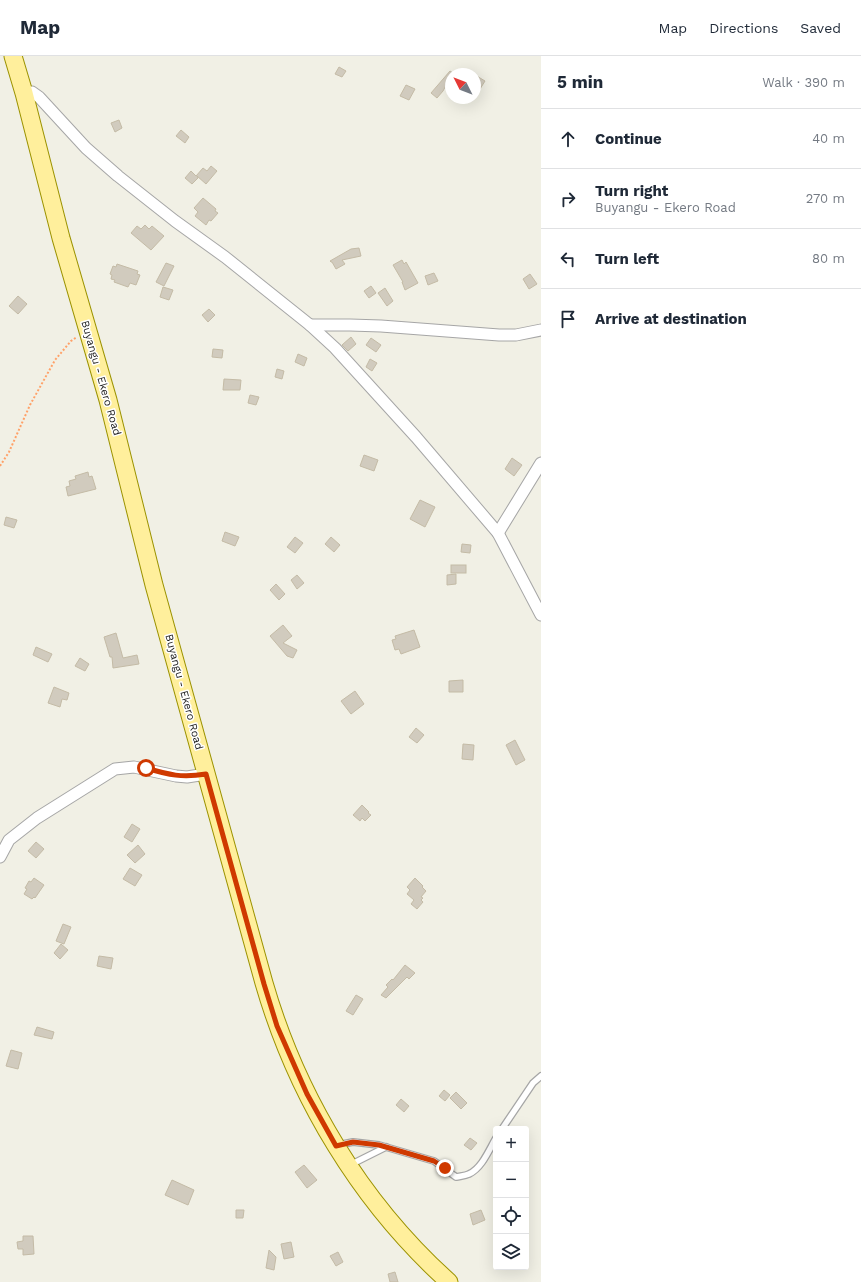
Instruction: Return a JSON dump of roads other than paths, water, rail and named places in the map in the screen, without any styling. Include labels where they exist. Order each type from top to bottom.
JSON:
[{"type":"main road","name":"Buyangu - Ekero Road","points":[[13,56],[59,230],[108,400],[154,585],[275,1020],[307,1094],[348,1166],[370,1197],[397,1229],[449,1282]]},
{"type":"street","points":[[24,93],[32,92],[39,97],[86,148],[118,176],[175,222],[225,257],[310,325],[335,348],[386,403],[498,533],[541,615]]},
{"type":"street","points":[[310,325],[380,326],[479,335],[516,335],[541,330]]},
{"type":"street","points":[[498,533],[541,463]]},
{"type":"street","points":[[0,857],[9,840],[37,818],[116,769],[134,766],[176,776],[187,777],[206,774]]},
{"type":"lane","points":[[504,1126],[533,1082],[541,1076]]},
{"type":"lane","points":[[336,1146],[353,1142],[386,1147],[434,1161],[456,1177],[469,1174],[477,1169],[493,1143]]},
{"type":"lane","points":[[348,1166],[386,1147]]}]
